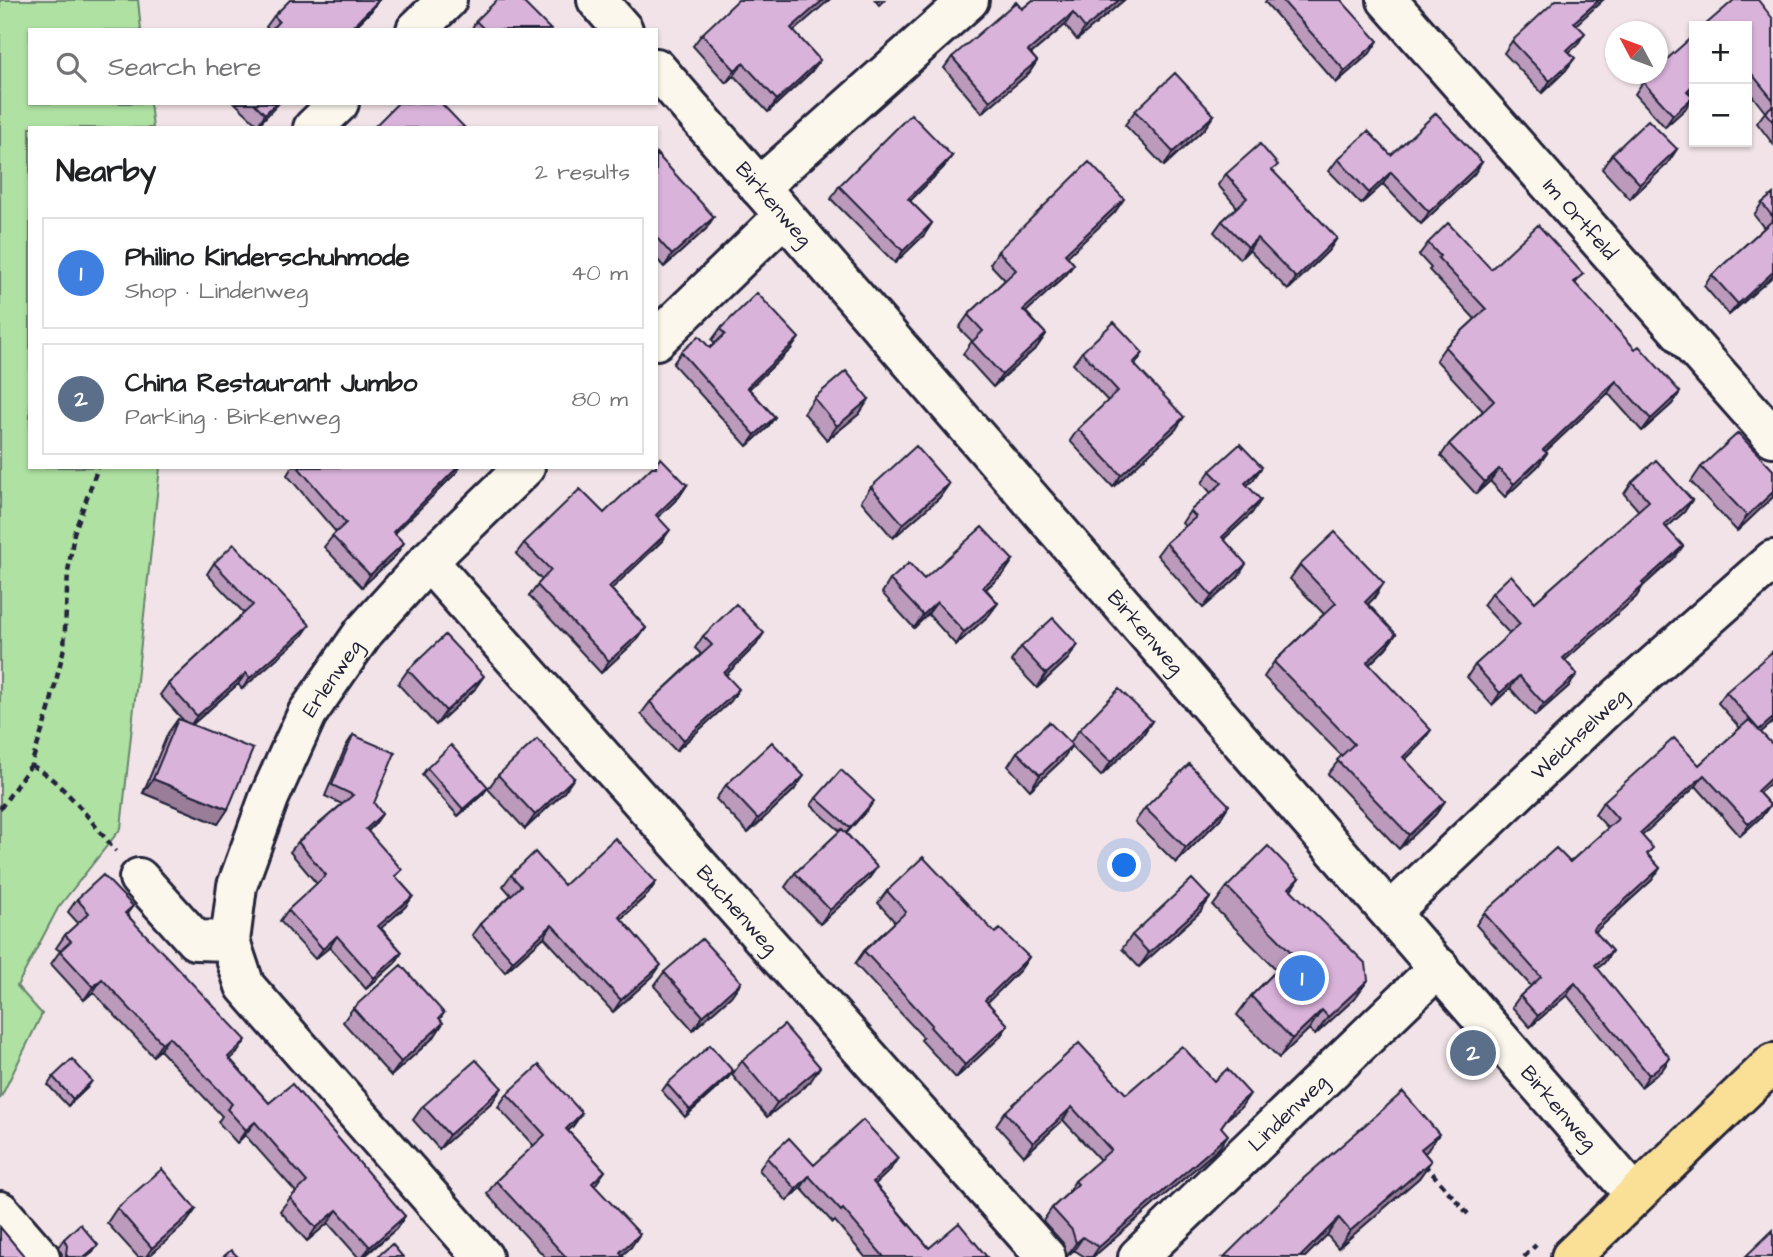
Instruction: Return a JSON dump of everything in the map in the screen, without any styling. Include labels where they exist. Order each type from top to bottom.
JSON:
[{"type":"main road","points":[[1571,1257],[1773,1063]]},
{"type":"street","points":[[418,28],[447,0]]},
{"type":"street","points":[[597,0],[621,28]]},
{"type":"street","points":[[759,187],[969,0]]},
{"type":"street","name":"Im Ortfeld","points":[[1387,0],[1773,438]]},
{"type":"street","name":"Birkenweg","points":[[658,70],[1635,1195]]},
{"type":"street","points":[[315,126],[337,105]]},
{"type":"street","points":[[658,338],[785,216]]},
{"type":"street","name":"Erlenweg","points":[[483,1257],[245,986],[230,941],[237,886],[269,798],[307,714],[363,634],[428,561],[523,469]]},
{"type":"street","name":"Weichselweg","points":[[1391,912],[1607,707],[1773,560]]},
{"type":"street","name":"Buchenweg","points":[[428,561],[1046,1257]]},
{"type":"street","points":[[139,878],[195,940],[230,941]]},
{"type":"street","name":"Lindenweg","points":[[1138,1257],[1439,967]]},
{"type":"street","points":[[0,1210],[40,1257]]},
{"type":"path","points":[[0,809],[31,765],[49,710],[64,648],[68,572],[74,533],[97,469]]},
{"type":"path","points":[[31,765],[44,772],[75,803],[139,878]]},
{"type":"path","points":[[1418,1158],[1468,1214]]},
{"type":"green space","points":[[0,0],[138,0],[141,28],[28,28],[28,105],[150,105],[153,126],[28,126],[28,469],[160,469],[121,828],[58,908],[17,986],[42,1014],[0,1099]]},
{"type":"building","points":[[290,0],[379,0],[351,28],[273,28],[279,21],[274,16]]},
{"type":"building","points":[[497,0],[521,0],[549,28],[483,28],[476,21]]},
{"type":"building","points":[[738,0],[823,0],[791,28],[820,60],[777,100],[743,63],[735,70],[702,34]]},
{"type":"building","points":[[1033,0],[1119,0],[1085,28],[1073,13],[1028,51],[1037,61],[990,101],[952,57],[1016,2],[1022,9]]},
{"type":"building","points":[[1282,0],[1341,0],[1378,41],[1345,71]]},
{"type":"building","points":[[1556,0],[1599,0],[1574,22],[1585,33],[1567,50],[1575,58],[1550,81],[1512,41]]},
{"type":"building","points":[[1734,0],[1758,0],[1773,19],[1773,100],[1752,74],[1752,21],[1710,21]]},
{"type":"building","points":[[1689,39],[1689,101],[1673,115],[1645,84],[1668,84],[1668,58]]},
{"type":"building","points":[[1175,73],[1214,115],[1173,152],[1135,111]]},
{"type":"building","points":[[256,105],[274,105],[265,114]]},
{"type":"building","points":[[396,105],[443,105],[463,126],[375,126]]},
{"type":"building","points":[[1773,105],[1773,122],[1765,112]]},
{"type":"building","points":[[1436,113],[1482,162],[1429,212],[1391,172],[1369,193],[1338,159],[1368,131],[1391,155]]},
{"type":"building","points":[[911,114],[952,156],[908,199],[932,223],[903,251],[839,186]]},
{"type":"building","points":[[1648,120],[1677,149],[1640,184],[1612,154]]},
{"type":"building","points":[[1260,144],[1278,165],[1272,170],[1337,238],[1296,278],[1257,238],[1248,247],[1222,221],[1247,198],[1226,174]]},
{"type":"building","points":[[658,155],[714,217],[672,255],[658,239]]},
{"type":"building","points":[[1089,162],[1124,199],[1065,254],[1074,264],[1023,310],[1046,334],[1002,375],[972,342],[983,331],[968,315],[1016,270],[998,251]]},
{"type":"building","points":[[1773,194],[1773,217],[1762,203]]},
{"type":"building","points":[[1773,220],[1773,272],[1738,304],[1712,275]]},
{"type":"building","points":[[1448,223],[1491,269],[1538,225],[1583,274],[1574,282],[1635,349],[1639,346],[1680,392],[1651,419],[1616,381],[1543,450],[1547,453],[1514,484],[1499,469],[1485,482],[1449,444],[1494,401],[1445,347],[1486,309],[1438,258],[1440,256],[1428,243]]},
{"type":"building","points":[[757,293],[799,338],[747,387],[775,417],[755,435],[681,352],[699,336],[710,348],[725,334],[720,329]]},
{"type":"building","points":[[1114,322],[1143,353],[1133,363],[1184,417],[1121,475],[1078,429],[1118,391],[1082,352]]},
{"type":"building","points":[[846,371],[869,399],[837,426],[814,398]]},
{"type":"building","points":[[1738,433],[1773,470],[1773,492],[1747,516],[1701,467]]},
{"type":"building","points":[[1240,444],[1262,467],[1245,483],[1261,500],[1222,537],[1246,564],[1212,596],[1166,543],[1196,517],[1190,511],[1222,483],[1210,471]]},
{"type":"building","points":[[916,446],[949,484],[903,524],[871,487]]},
{"type":"building","points":[[661,458],[687,485],[656,515],[670,530],[609,587],[646,628],[609,661],[537,585],[551,570],[524,543],[580,489],[604,513],[650,469],[658,469],[658,461]]},
{"type":"building","points":[[1656,460],[1692,500],[1664,525],[1683,546],[1563,658],[1577,674],[1544,704],[1519,676],[1500,693],[1475,665],[1520,624],[1492,593],[1511,575],[1535,602],[1649,501],[1632,482]]},
{"type":"building","points":[[300,469],[456,469],[393,532],[404,543],[370,575],[332,536],[346,523]]},
{"type":"building","points":[[982,527],[1013,560],[983,587],[998,603],[964,632],[937,602],[923,615],[890,580],[909,563],[924,579]]},
{"type":"building","points":[[1335,532],[1384,583],[1365,602],[1396,634],[1367,662],[1431,730],[1403,757],[1445,801],[1409,835],[1337,760],[1354,744],[1274,662],[1336,603],[1300,565]]},
{"type":"building","points":[[234,544],[310,625],[250,678],[246,673],[197,716],[168,684],[253,605],[214,563]]},
{"type":"building","points":[[736,604],[764,633],[724,673],[739,689],[684,740],[650,702],[712,645],[703,636]]},
{"type":"building","points":[[1053,618],[1078,645],[1046,674],[1021,647]]},
{"type":"building","points":[[445,635],[484,676],[446,711],[408,670]]},
{"type":"building","points":[[1773,651],[1773,718],[1759,730],[1726,692]]},
{"type":"building","points":[[1119,689],[1152,721],[1111,762],[1079,730]]},
{"type":"building","points":[[178,719],[253,749],[228,809],[153,779]]},
{"type":"building","points":[[1749,720],[1773,745],[1773,776],[1757,791],[1770,805],[1749,824],[1704,775],[1640,833],[1653,848],[1647,854],[1660,868],[1593,929],[1612,951],[1595,965],[1670,1058],[1649,1075],[1575,983],[1538,1016],[1520,996],[1541,977],[1484,913],[1556,848],[1570,862],[1618,819],[1603,802],[1674,738],[1699,765]]},
{"type":"building","points":[[1049,722],[1072,745],[1040,775],[1017,752]]},
{"type":"building","points":[[353,735],[395,753],[374,803],[382,814],[366,829],[402,870],[395,876],[413,896],[378,926],[402,952],[374,978],[337,936],[323,949],[288,910],[326,875],[298,842],[353,795],[332,785]]},
{"type":"building","points":[[537,739],[574,778],[535,815],[498,775]]},
{"type":"building","points":[[772,742],[804,776],[758,819],[726,785]]},
{"type":"building","points":[[451,745],[488,787],[463,809],[427,768]]},
{"type":"building","points":[[1189,764],[1229,805],[1186,848],[1145,808]]},
{"type":"building","points":[[841,770],[874,801],[850,828],[816,798]]},
{"type":"building","points":[[842,829],[877,867],[830,910],[795,873]]},
{"type":"building","points":[[615,838],[656,882],[619,916],[661,965],[621,1000],[552,925],[513,961],[480,924],[521,886],[511,875],[535,852],[564,885]]},
{"type":"building","points":[[1268,846],[1299,878],[1289,888],[1366,964],[1368,980],[1328,1017],[1322,1010],[1292,1039],[1251,996],[1293,954],[1227,887]]},
{"type":"building","points":[[923,857],[995,933],[1000,929],[1029,957],[985,1000],[1008,1025],[965,1065],[864,951],[906,912],[887,891]]},
{"type":"building","points":[[103,875],[133,906],[125,913],[246,1040],[228,1057],[269,1103],[292,1084],[405,1216],[370,1247],[337,1210],[316,1228],[290,1198],[307,1182],[255,1122],[246,1130],[227,1109],[232,1104],[169,1037],[162,1043],[102,979],[93,987],[60,951],[71,941],[65,935],[89,913],[77,899]]},
{"type":"building","points":[[1192,879],[1210,898],[1149,953],[1132,935]]},
{"type":"building","points":[[702,939],[741,982],[703,1016],[664,972]]},
{"type":"building","points":[[401,965],[444,1013],[439,1018],[443,1023],[401,1062],[353,1008]]},
{"type":"building","points":[[784,1025],[820,1067],[777,1103],[742,1061]]},
{"type":"building","points":[[1079,1043],[1126,1094],[1182,1046],[1214,1081],[1227,1069],[1250,1094],[1235,1107],[1221,1127],[1228,1135],[1099,1247],[1083,1237],[1076,1243],[1072,1230],[1052,1208],[1078,1184],[1075,1181],[1111,1150],[1072,1107],[1033,1143],[1005,1112]]},
{"type":"building","points":[[710,1045],[733,1071],[690,1110],[667,1084]]},
{"type":"building","points":[[72,1059],[92,1081],[73,1099],[53,1077]]},
{"type":"building","points":[[476,1060],[502,1088],[449,1135],[423,1106]]},
{"type":"building","points":[[539,1065],[582,1113],[566,1129],[605,1171],[592,1183],[640,1234],[620,1252],[624,1257],[564,1257],[496,1181],[545,1135],[507,1094]]},
{"type":"building","points":[[1403,1092],[1439,1134],[1421,1149],[1431,1161],[1350,1231],[1339,1218],[1300,1257],[1224,1257],[1304,1178]]},
{"type":"building","points":[[863,1120],[898,1158],[873,1182],[929,1248],[959,1223],[987,1257],[884,1257],[843,1209],[841,1211],[809,1176],[796,1189],[767,1158],[789,1138],[814,1165]]},
{"type":"building","points":[[162,1169],[196,1209],[152,1248],[117,1208]]},
{"type":"building","points":[[80,1224],[98,1245],[84,1257],[68,1257],[64,1239]]},
{"type":"building","points":[[0,1227],[25,1257],[0,1257]]},
{"type":"building","points":[[1773,1230],[1773,1257],[1745,1257]]},
{"type":"building","points":[[392,1244],[403,1257],[377,1257]]},
{"type":"building","points":[[231,1250],[238,1257],[223,1257]]},
{"type":"place","name":"Philino Kinderschuhmode","points":[[1302,978]]},
{"type":"place","name":"China Restaurant Jumbo","points":[[1473,1053]]}]
